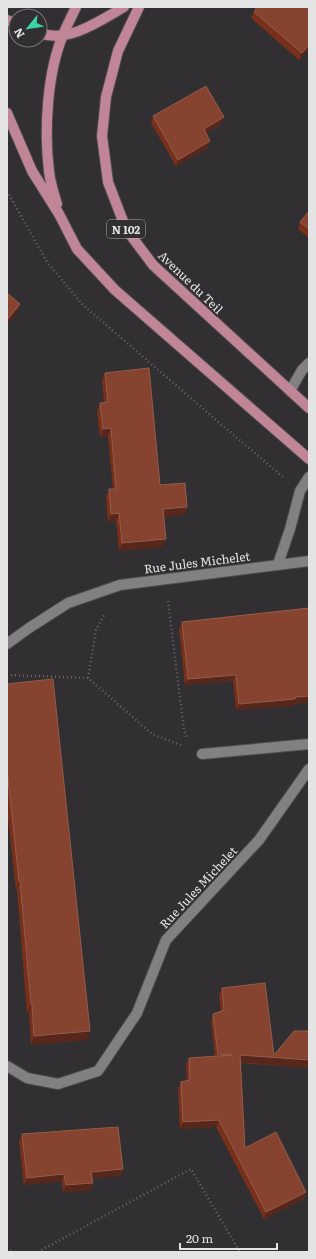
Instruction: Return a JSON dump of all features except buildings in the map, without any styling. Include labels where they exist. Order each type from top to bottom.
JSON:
[{"type":"main road","points":[[59,214],[49,173],[46,134],[50,87],[57,52],[62,35],[76,7]]},
{"type":"main road","points":[[48,36],[62,35],[85,30],[124,7]]},
{"type":"main road","name":"Avenue du Teil","points":[[139,7],[118,51],[106,97],[102,136],[108,182],[126,229],[152,265],[309,408]]},
{"type":"main road","points":[[7,113],[32,171],[59,214],[77,249],[115,290],[309,459]]},
{"type":"street","points":[[290,391],[302,370],[309,363]]},
{"type":"street","points":[[278,564],[290,529],[300,491],[309,477]]},
{"type":"street","name":"Rue Jules Michelet","points":[[7,644],[68,603],[120,585],[309,561]]},
{"type":"street","points":[[197,752],[309,744]]},
{"type":"street","name":"Rue Jules Michelet","points":[[7,1066],[27,1078],[58,1084],[98,1071],[138,1013],[166,940],[259,840],[309,769]]},
{"type":"path","points":[[7,191],[47,262],[82,304],[300,491]]},
{"type":"path","points":[[165,579],[184,730],[197,752]]},
{"type":"path","points":[[88,678],[96,630],[120,585]]},
{"type":"path","points":[[7,675],[88,678],[152,734],[197,752]]},
{"type":"path","points":[[38,1252],[191,1169],[240,1252]]},
{"type":"path","points":[[7,1248],[12,1252]]}]
